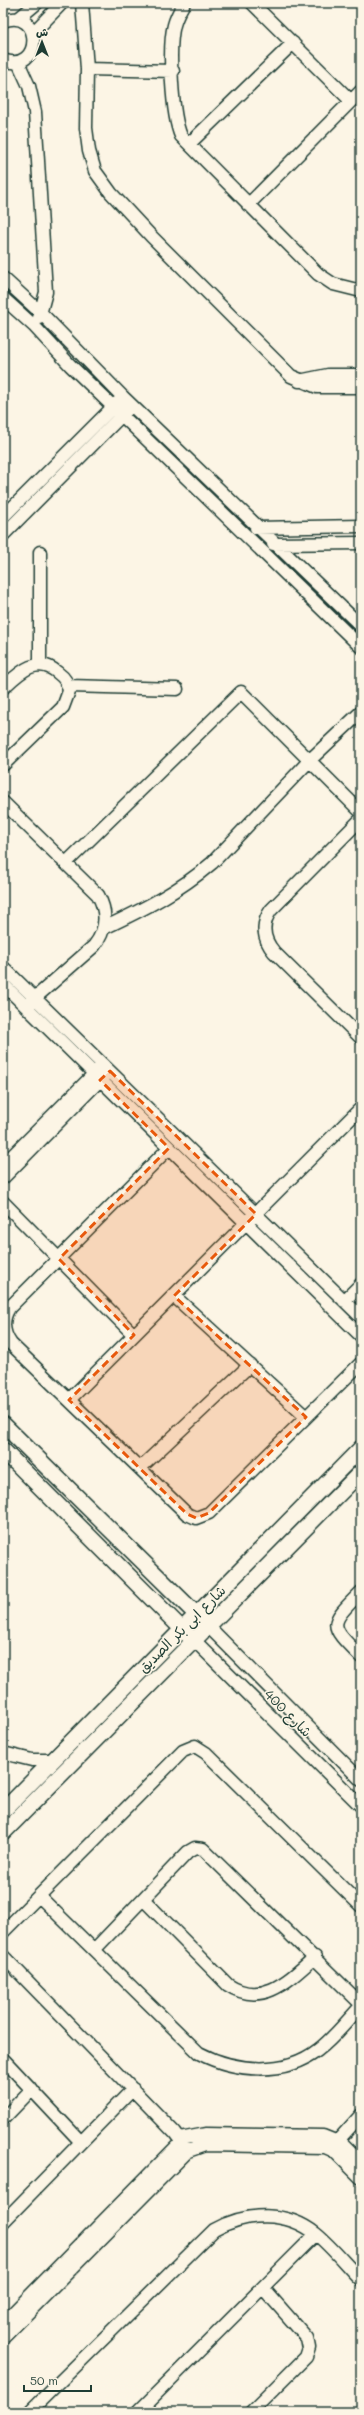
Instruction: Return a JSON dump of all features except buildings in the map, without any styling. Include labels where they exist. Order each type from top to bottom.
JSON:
[{"type":"main road","points":[[3,1424],[208,1626]]},
{"type":"main road","name":"شارع ابى بكر الصديق","points":[[3,1810],[361,1448]]},
{"type":"main road","points":[[3,1450],[194,1640]]},
{"type":"main road","name":"شارع ابى بكر الصديق","points":[[3,1833],[361,1472]]},
{"type":"street","points":[[11,20],[37,3]]},
{"type":"street","points":[[33,33],[62,3]]},
{"type":"street","points":[[82,3],[87,69],[87,141],[92,162],[100,180],[156,241],[284,370],[299,381],[326,388],[361,388]]},
{"type":"street","points":[[184,3],[174,25],[173,71],[175,121],[181,136],[248,205],[325,280],[343,288],[361,291]]},
{"type":"street","points":[[252,3],[351,101]]},
{"type":"street","points":[[3,10],[11,20],[27,24],[33,33],[33,48],[27,57],[8,62],[29,86],[35,112],[46,292],[41,313],[34,326]]},
{"type":"street","points":[[189,144],[293,44]]},
{"type":"street","points":[[87,69],[173,71]]},
{"type":"street","points":[[248,205],[361,91]]},
{"type":"street","points":[[3,278],[41,313],[128,401],[361,626]]},
{"type":"street","points":[[3,298],[34,326],[70,365],[361,646]]},
{"type":"street","points":[[299,381],[328,376],[361,375]]},
{"type":"street","points":[[3,517],[38,490],[128,401]]},
{"type":"street","points":[[3,535],[38,490]]},
{"type":"street","points":[[238,528],[361,526]]},
{"type":"street","points":[[256,545],[361,543]]},
{"type":"street","points":[[40,552],[40,664]]},
{"type":"street","points":[[3,688],[25,668],[40,664],[55,670],[64,678],[69,686],[69,696],[63,707],[3,765]]},
{"type":"street","points":[[69,686],[177,689]]},
{"type":"street","points":[[66,863],[241,692],[361,812]]},
{"type":"street","points":[[104,928],[170,895],[197,876],[212,863],[310,760],[361,712]]},
{"type":"street","points":[[3,802],[98,895],[105,915],[104,928],[94,946],[26,1007]]},
{"type":"street","points":[[361,819],[271,910],[265,919],[264,929],[267,942],[274,952],[361,1038]]},
{"type":"street","points":[[3,967],[361,1317]]},
{"type":"street","points":[[3,984],[361,1336]]},
{"type":"street","points":[[3,1165],[106,1068]]},
{"type":"street","points":[[3,1178],[97,1077]]},
{"type":"street","points":[[69,1400],[361,1108]]},
{"type":"street","points":[[170,1148],[9,1308],[5,1317],[4,1328],[11,1344],[187,1514],[201,1517],[209,1513],[361,1363]]},
{"type":"street","points":[[3,1202],[134,1335]]},
{"type":"street","points":[[344,1301],[361,1284]]},
{"type":"street","points":[[174,1296],[306,1417]]},
{"type":"street","points":[[140,1468],[250,1365]]},
{"type":"street","points":[[361,1592],[338,1614],[335,1624],[339,1635],[361,1657]]},
{"type":"street","name":"شارع 400","points":[[208,1626],[361,1780]]},
{"type":"street","name":"شارع 400","points":[[194,1640],[361,1806]]},
{"type":"street","points":[[3,1932],[183,1751],[195,1746],[206,1753],[361,1906]]},
{"type":"street","points":[[3,1754],[32,1760],[53,1760]]},
{"type":"street","points":[[39,1896],[94,1950],[199,2053],[233,2066],[268,2068],[303,2058],[318,2050],[361,2005],[315,1957],[203,1849],[195,1848],[188,1852],[94,1950]]},
{"type":"street","points":[[143,1899],[228,1985],[246,1993],[258,1994],[280,1986],[315,1957]]},
{"type":"street","points":[[3,1956],[133,2089],[184,2146]]},
{"type":"street","points":[[3,2059],[81,2142]]},
{"type":"street","points":[[3,2119],[32,2089]]},
{"type":"street","points":[[3,2222],[133,2089]]},
{"type":"street","points":[[333,2144],[361,2115]]},
{"type":"street","points":[[3,2323],[195,2135],[319,2135],[361,2162]]},
{"type":"street","points":[[333,2144],[361,2178]]},
{"type":"street","points":[[3,2338],[184,2146]]},
{"type":"street","points":[[29,2412],[214,2230],[241,2218],[266,2216],[290,2220],[316,2234],[361,2280]]},
{"type":"street","points":[[138,2412],[316,2234]]},
{"type":"street","points":[[251,2412],[306,2357],[309,2348],[307,2338],[263,2288]]},
{"type":"highlighted area","points":[[110,1071],[256,1214],[174,1296],[306,1417],[209,1513],[196,1518],[187,1514],[69,1400],[134,1335],[59,1259],[169,1148],[100,1080]]}]
